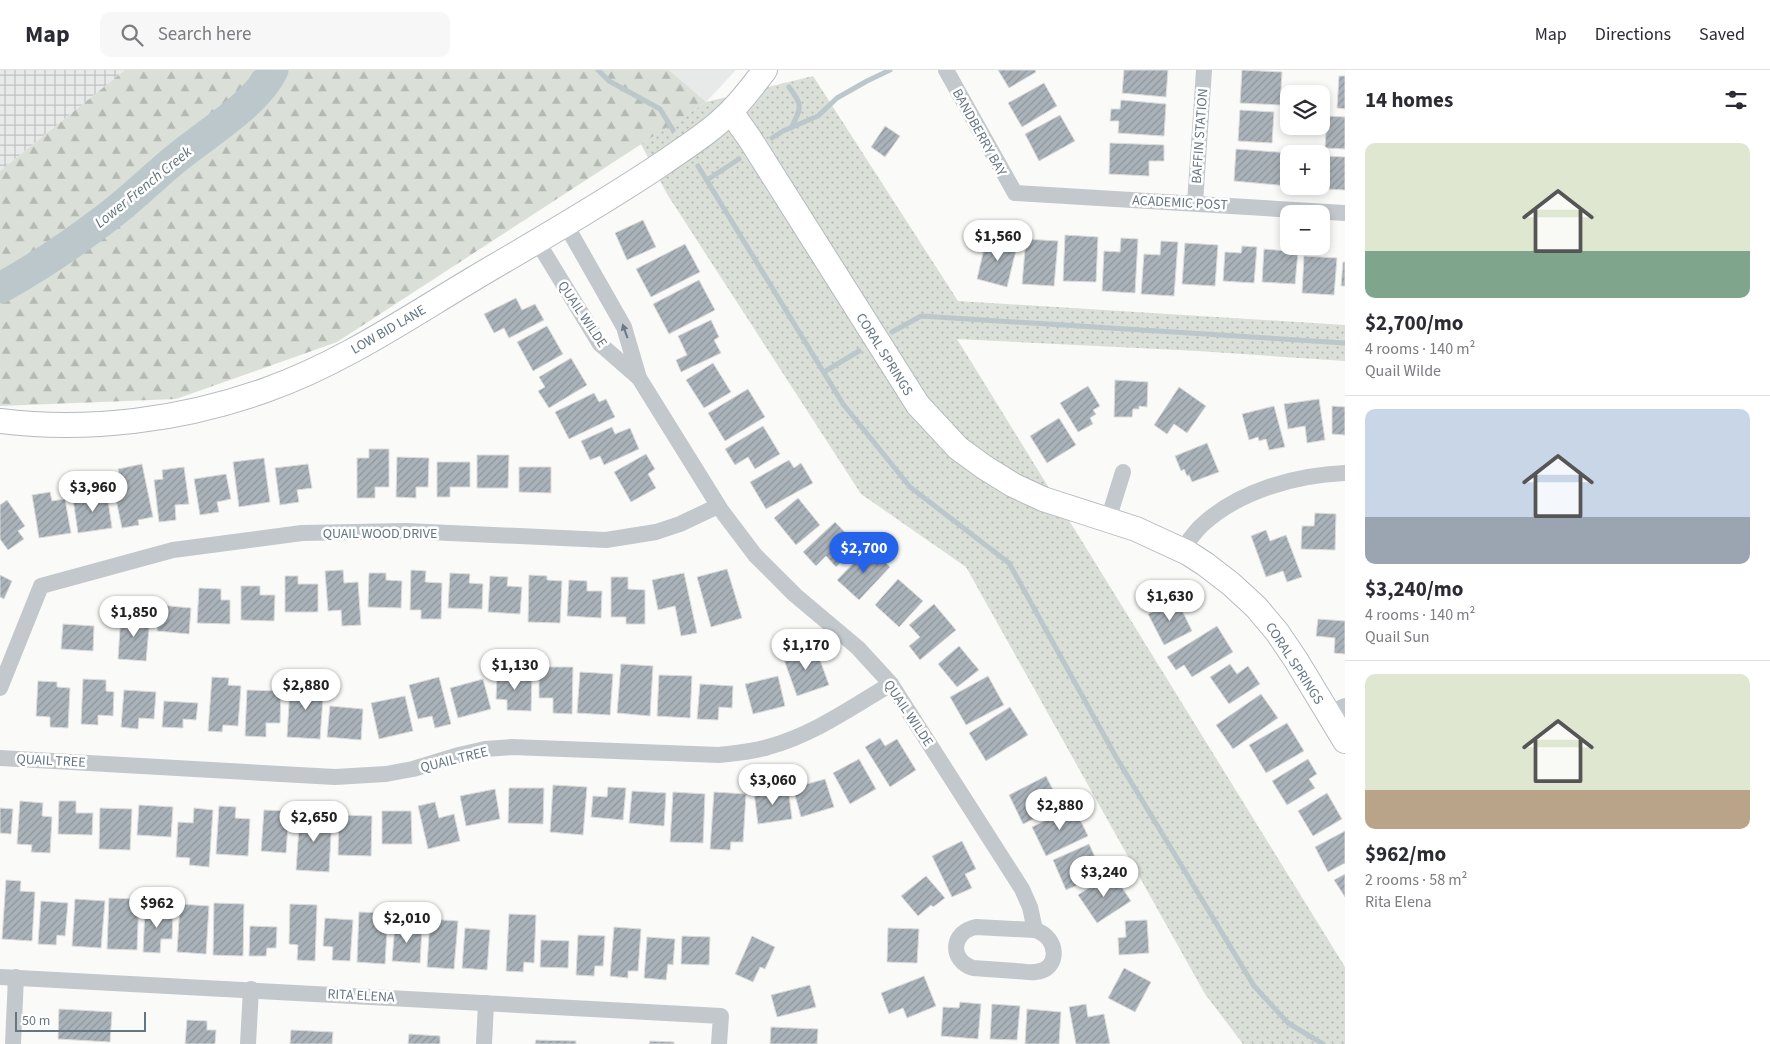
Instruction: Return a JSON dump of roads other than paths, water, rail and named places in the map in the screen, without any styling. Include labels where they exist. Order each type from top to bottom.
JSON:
[{"type":"street","name":"LOW BID LANE","points":[[0,421],[24,424],[85,425],[147,419],[208,408],[267,390],[331,362],[566,225],[651,171],[707,132],[731,112],[765,70]]},
{"type":"street","name":"BANDBERRY BAY","points":[[946,70],[1014,193]]},
{"type":"street","name":"BAFFIN STATION","points":[[1195,203],[1204,70]]},
{"type":"street","name":"CORAL SPRINGS","points":[[731,112],[750,139],[913,398],[958,448],[984,468],[1013,485],[1043,499],[1136,529],[1197,558],[1225,579],[1256,607],[1337,710],[1345,741]]},
{"type":"street","name":"ACADEMIC POST","points":[[1014,193],[1345,213]]},
{"type":"street","name":"QUAIL WILDE","points":[[566,225],[624,327],[639,378],[718,506],[768,568],[795,595],[858,648],[891,684],[1022,889],[1030,908],[1035,930]]},
{"type":"street","name":"QUAIL WILDE","points":[[537,241],[600,344],[639,378]]},
{"type":"street","points":[[1108,520],[1123,472]]},
{"type":"street","points":[[1181,550],[1200,526],[1216,513],[1240,500],[1264,489],[1290,481],[1345,473]]},
{"type":"street","name":"QUAIL WOOD DRIVE","points":[[0,688],[42,586],[173,550],[302,533],[406,531],[606,540],[656,532],[680,524],[718,506]]},
{"type":"street","name":"QUAIL TREE","points":[[0,758],[335,777],[386,774],[413,769],[485,749],[512,747],[719,755],[760,749],[792,740],[815,730],[891,684]]},
{"type":"street","points":[[969,928],[1035,930],[1047,936],[1054,948],[1052,961],[1041,970],[1035,972],[973,968],[967,966],[958,956],[956,943],[963,932],[969,928]]},
{"type":"street","points":[[8,977],[13,1044]]},
{"type":"street","name":"RITA ELENA","points":[[8,977],[721,1016],[720,1044]]},
{"type":"street","points":[[248,1044],[251,989]]},
{"type":"street","points":[[484,1044],[486,1003]]},
{"type":"waterway","name":"Lower French Creek","points":[[0,288],[80,238],[115,212],[178,157],[244,106],[266,83],[273,70]]},
{"type":"waterway","points":[[598,70],[609,81],[660,109],[673,130]]},
{"type":"waterway","points":[[772,138],[783,131],[818,116],[837,98],[890,70]]},
{"type":"waterway","points":[[789,87],[799,103],[799,111],[791,128]]},
{"type":"waterway","points":[[707,180],[739,159]]},
{"type":"waterway","points":[[698,166],[843,404],[910,487],[1009,563],[1116,757],[1254,986],[1288,1023],[1323,1044]]},
{"type":"waterway","points":[[892,332],[921,316],[1345,343]]},
{"type":"waterway","points":[[824,372],[859,351]]}]
